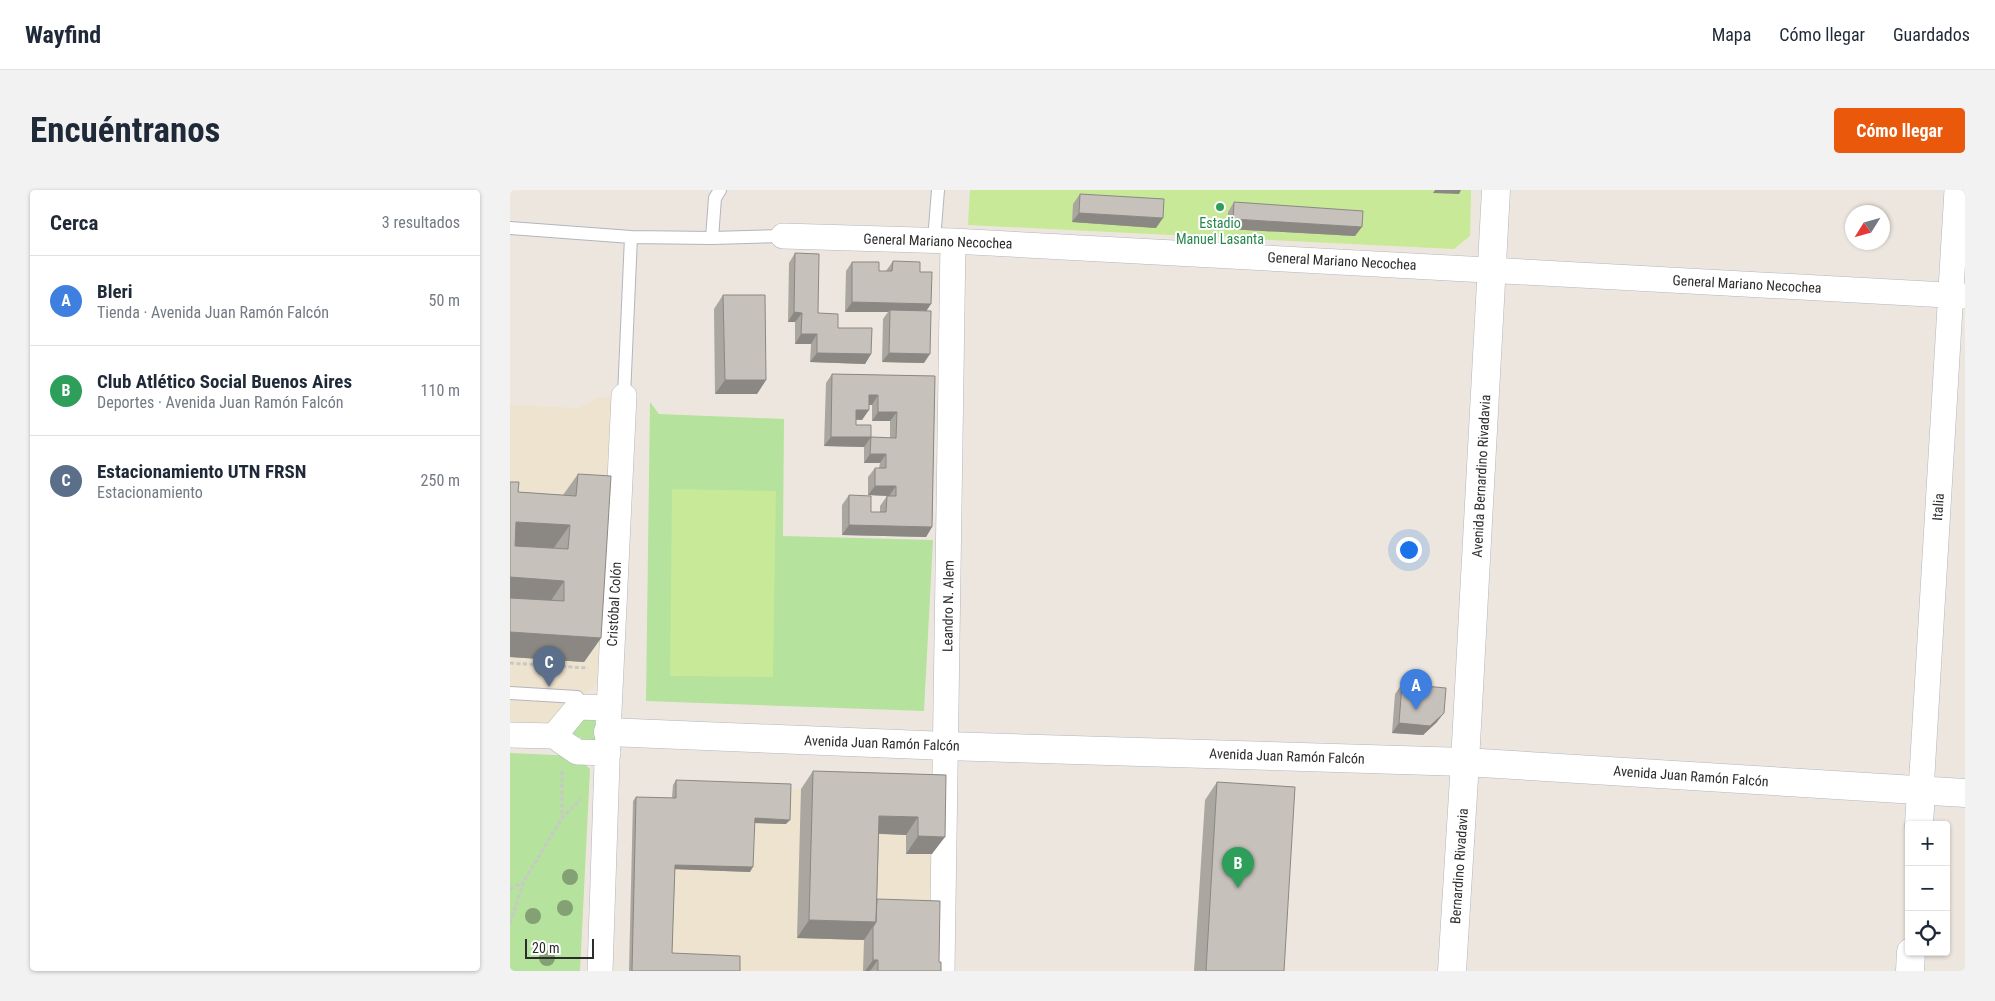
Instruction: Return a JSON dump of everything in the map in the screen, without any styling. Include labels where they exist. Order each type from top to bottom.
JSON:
[{"type":"main road","name":"Avenida Bernardino Rivadavia","points":[[1465,762],[1496,190]]},
{"type":"main road","name":"Avenida Juan Ramón Falcón","points":[[608,741],[946,746],[1465,762],[1965,793]]},
{"type":"main road","name":"Bernardino Rivadavia","points":[[1452,971],[1465,762]]},
{"type":"main road","name":"Italia","points":[[1919,821],[1921,791]]},
{"type":"main road","points":[[1910,971],[1911,956]]},
{"type":"street","name":"Italia","points":[[1921,791],[1958,296],[1957,190]]},
{"type":"street","name":"General Mariano Necochea","points":[[783,236],[943,240],[1958,296]]},
{"type":"street","name":"Leandro N. Alem","points":[[942,971],[946,746],[943,240]]},
{"type":"street","name":"Cristóbal Colón","points":[[600,971],[611,669],[624,396]]},
{"type":"street","points":[[510,735],[558,739],[577,752],[608,741],[578,707],[558,739]]},
{"type":"lane","name":"Leandro N. Alem","points":[[938,190],[943,240]]},
{"type":"lane","points":[[712,238],[714,193]]},
{"type":"lane","name":"General Mariano Necochea","points":[[510,228],[631,237],[712,238],[783,236]]},
{"type":"lane","name":"Cristóbal Colón","points":[[624,396],[631,237]]},
{"type":"lane","points":[[510,693],[577,696],[578,707]]},
{"type":"path","points":[[510,663],[611,669]]},
{"type":"path","points":[[558,739],[562,818]]},
{"type":"path","points":[[510,923],[524,881],[608,741]]},
{"type":"path","points":[[510,888],[524,881]]},
{"type":"shaded area","points":[[618,396],[603,679],[547,727],[510,725],[510,405],[580,408],[596,398]]},
{"type":"shaded area","points":[[673,785],[934,793],[929,971],[629,971],[633,801],[672,803]]},
{"type":"green space","name":"Estadio Manuel Lasanta","points":[[970,190],[1471,190],[1470,236],[1454,249],[968,225]]},
{"type":"green space","points":[[650,402],[659,414],[784,419],[783,536],[933,540],[924,711],[646,701]]},
{"type":"green space","points":[[672,489],[776,491],[773,677],[670,676]]},
{"type":"green space","points":[[583,717],[595,717],[595,746],[586,746],[580,737],[572,737],[572,730]]},
{"type":"green space","points":[[510,753],[576,756],[590,769],[580,971],[510,971]]},
{"type":"building","points":[[1080,194],[1164,199],[1163,218],[1079,213]]},
{"type":"building","points":[[1234,202],[1363,211],[1362,227],[1233,219]]},
{"type":"building","points":[[795,253],[819,254],[818,313],[838,314],[838,328],[872,328],[871,354],[817,353],[817,334],[801,334],[802,313],[794,312]]},
{"type":"building","points":[[893,261],[920,262],[920,272],[932,272],[931,304],[852,302],[852,262],[879,262],[879,271],[892,271]]},
{"type":"building","points":[[723,295],[765,295],[766,380],[725,380]]},
{"type":"building","points":[[890,310],[931,311],[930,354],[889,353]]},
{"type":"building","points":[[832,374],[935,376],[932,527],[849,525],[849,495],[871,496],[871,512],[886,512],[887,496],[896,496],[896,486],[875,486],[875,468],[886,468],[886,454],[870,454],[871,437],[831,437]],"holes":[[[869,395],[878,395],[878,412],[897,412],[896,438],[871,437],[871,425],[856,425],[856,410],[869,410]]]},
{"type":"building","points":[[578,474],[611,476],[601,638],[510,632],[510,598],[564,601],[564,581],[510,577],[510,482],[519,482],[518,492],[576,496]],"holes":[[[516,522],[570,525],[568,549],[515,546]]]},
{"type":"building","points":[[1402,684],[1446,688],[1444,713],[1430,726],[1399,723]]},
{"type":"building","points":[[813,771],[946,775],[945,837],[918,836],[918,817],[879,816],[876,922],[809,920]]},
{"type":"building","points":[[676,780],[791,784],[790,820],[755,818],[753,867],[675,865],[672,953],[740,956],[740,971],[632,971],[636,797],[676,798]]},
{"type":"building","points":[[1217,782],[1295,787],[1284,971],[1206,971]]},
{"type":"building","points":[[877,899],[940,901],[939,962],[941,962],[941,971],[878,971],[878,960],[873,960],[873,927],[876,922]]},
{"type":"place","name":"Estadio Manuel Lasanta","points":[[1220,207]]},
{"type":"place","name":"Estacionamiento UTN FRSN","points":[[549,687]]},
{"type":"place","name":"Bleri","points":[[1416,710]]},
{"type":"place","name":"Club Atlético Social Buenos Aires","points":[[1238,888]]}]
